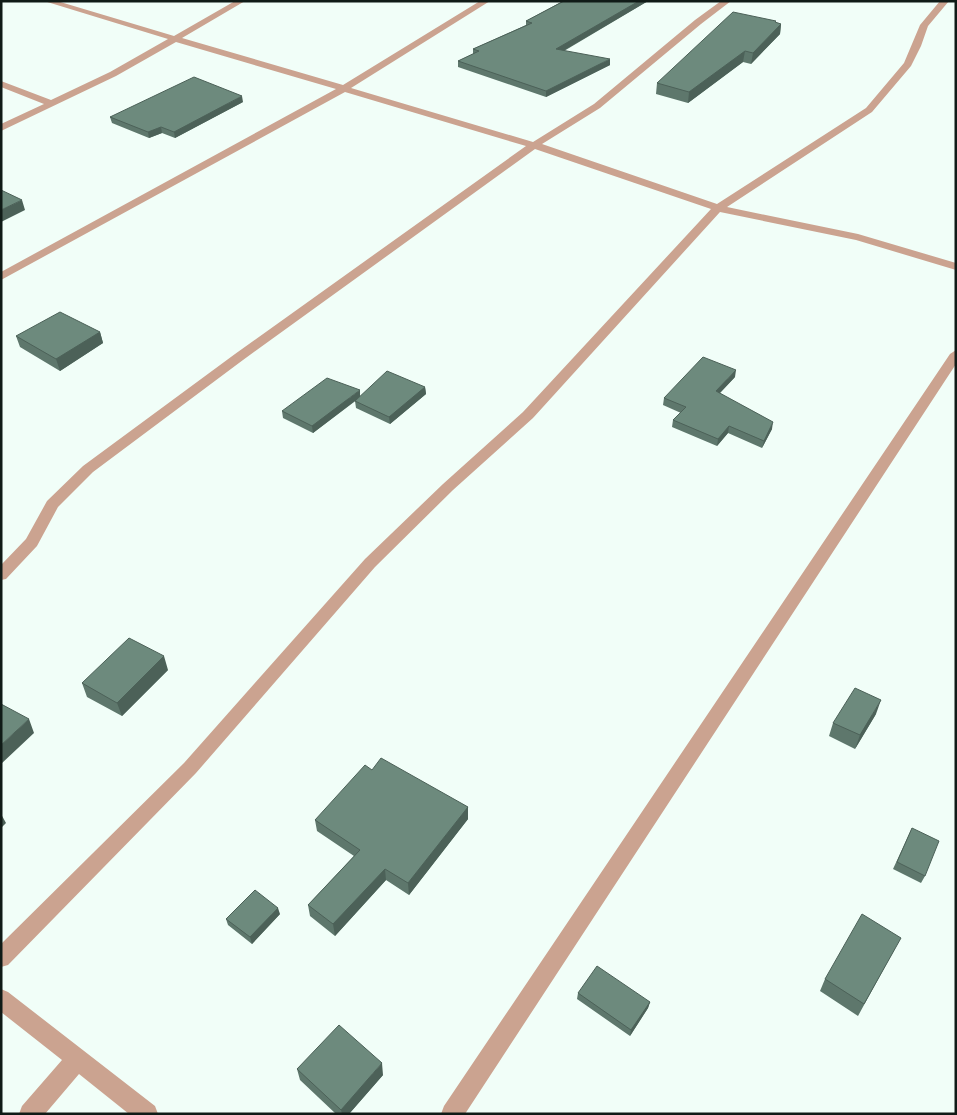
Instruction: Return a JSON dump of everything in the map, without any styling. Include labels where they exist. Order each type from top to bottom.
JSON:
[{"type":"street","points":[[48,1],[534,145],[718,208],[858,237],[956,266]]},
{"type":"street","points":[[1,128],[112,74],[241,1]]},
{"type":"street","points":[[1,277],[345,88],[486,1]]},
{"type":"street","points":[[1,575],[32,542],[52,504],[88,469],[239,357],[534,145],[596,106],[698,22],[727,1]]},
{"type":"street","points":[[1,958],[190,768],[370,564],[448,487],[528,415],[718,208],[869,110],[908,64],[924,25],[945,1]]},
{"type":"street","points":[[949,1],[956,2]]},
{"type":"street","points":[[1,84],[52,104]]},
{"type":"street","points":[[452,1114],[956,354]]},
{"type":"street","points":[[1,999],[148,1114]]},
{"type":"street","points":[[30,1114],[78,1058]]},
{"type":"building","points":[[564,1],[639,1],[556,49],[610,59],[546,91],[458,61],[479,51],[473,49],[532,23],[526,21]]},
{"type":"building","points":[[733,12],[776,21],[781,24],[753,53],[745,51],[689,92],[657,83]]},
{"type":"building","points":[[194,77],[242,96],[174,132],[161,127],[148,132],[110,117]]},
{"type":"building","points":[[1,190],[22,200],[1,210]]},
{"type":"building","points":[[60,312],[100,332],[56,359],[16,336]]},
{"type":"building","points":[[703,357],[736,370],[716,391],[773,422],[764,441],[729,426],[718,439],[673,420],[686,407],[664,398]]},
{"type":"building","points":[[387,371],[425,387],[389,417],[355,401]]},
{"type":"building","points":[[327,378],[360,390],[312,426],[282,411]]},
{"type":"building","points":[[129,638],[164,656],[117,703],[82,683]]},
{"type":"building","points":[[855,688],[881,700],[860,735],[833,723]]},
{"type":"building","points":[[1,704],[29,719],[1,745]]},
{"type":"building","points":[[381,758],[468,807],[408,883],[385,869],[333,924],[308,905],[360,850],[315,820],[365,765],[372,770]]},
{"type":"building","points":[[912,828],[939,841],[925,876],[897,862]]},
{"type":"building","points":[[255,890],[278,908],[250,937],[226,919]]},
{"type":"building","points":[[862,914],[901,938],[864,1004],[825,979]]},
{"type":"building","points":[[597,966],[650,1002],[631,1030],[578,993]]},
{"type":"building","points":[[339,1025],[382,1063],[341,1110],[297,1069]]}]
